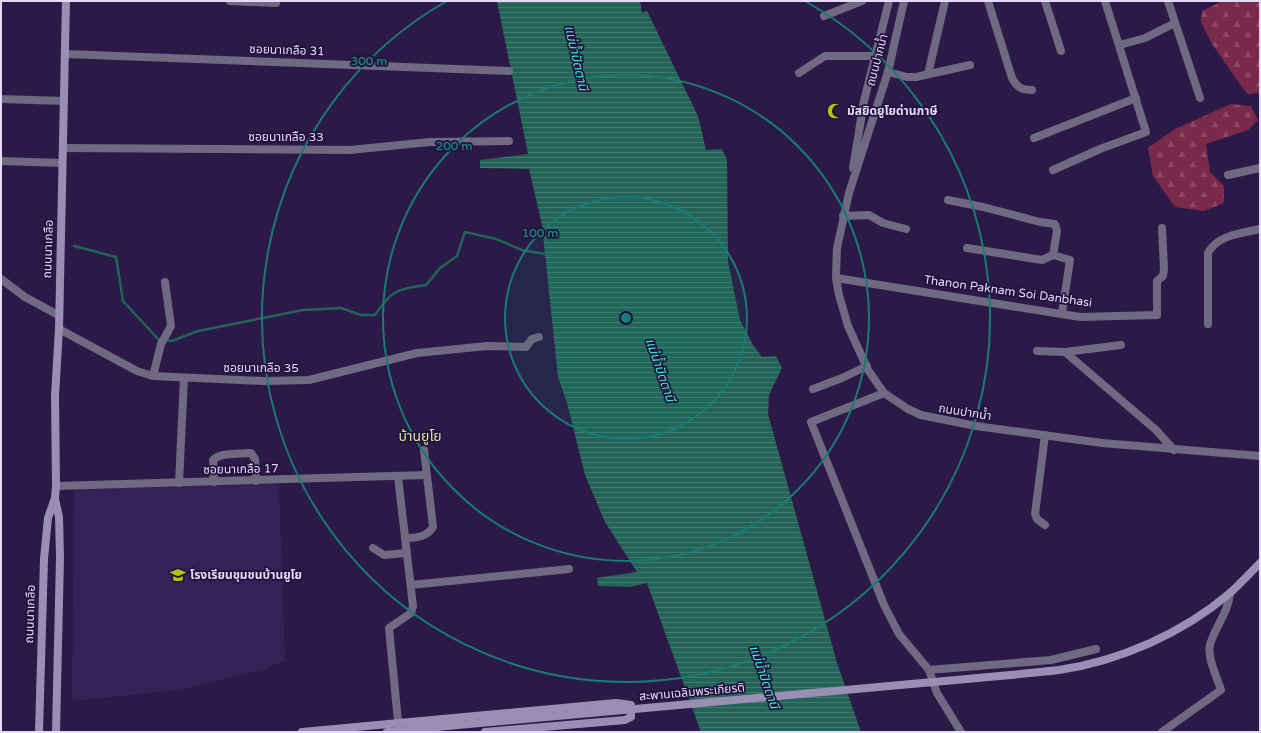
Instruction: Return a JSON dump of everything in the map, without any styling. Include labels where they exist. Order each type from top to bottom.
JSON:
[{"type":"main road","name":"ถนนนาเกลือ","points":[[39,732],[44,559],[48,518],[55,498],[56,486],[55,396],[59,328],[58,315],[66,1]]},
{"type":"main road","name":"ถนนนาเกลือ","points":[[55,498],[59,517],[60,557],[56,732]]},
{"type":"main road","name":"สะพานเฉลิมพระเกียรติ","points":[[387,732],[1059,670],[1107,660],[1143,646],[1174,631],[1203,613],[1230,593],[1260,564]]},
{"type":"main road","points":[[302,732],[616,703],[631,706],[631,717],[625,720],[485,732]]},
{"type":"main road","points":[[56,718],[62,732]]},
{"type":"main road","points":[[34,732],[39,722]]},
{"type":"street","points":[[230,1],[276,3]]},
{"type":"street","points":[[824,16],[862,1]]},
{"type":"street","name":"ถนนปากน้ำ","points":[[849,193],[864,101],[889,1]]},
{"type":"street","name":"ถนนปากน้ำ","points":[[904,1],[888,72],[849,193],[837,248],[836,278],[839,295],[848,326],[866,366],[884,393],[908,409],[935,419],[1045,435],[1174,450],[1260,456]]},
{"type":"street","points":[[928,74],[945,1]]},
{"type":"street","points":[[988,1],[1012,78],[1017,86],[1022,90],[1032,90]]},
{"type":"street","points":[[1045,1],[1061,51]]},
{"type":"street","points":[[1052,170],[1100,149],[1144,134],[1146,129],[1106,1]]},
{"type":"street","points":[[1168,1],[1200,98]]},
{"type":"street","points":[[1120,45],[1145,38],[1175,23]]},
{"type":"street","name":"ซอยนาเกลือ 31","points":[[65,54],[509,71]]},
{"type":"street","points":[[799,73],[825,56],[875,56]]},
{"type":"street","points":[[888,72],[907,77],[916,77],[970,65]]},
{"type":"street","points":[[1034,138],[1136,98]]},
{"type":"street","points":[[1,99],[64,101]]},
{"type":"street","name":"ซอยนาเกลือ 33","points":[[62,148],[350,150],[430,142],[509,140]]},
{"type":"street","points":[[1,161],[62,163]]},
{"type":"street","points":[[1228,175],[1260,168]]},
{"type":"street","points":[[948,200],[983,206],[1040,222],[1055,224],[1057,231],[1053,255]]},
{"type":"street","points":[[843,216],[869,215],[883,223],[906,230]]},
{"type":"street","name":"Thanon Paknam Soi Danbhasi","points":[[836,278],[1080,317],[1157,315],[1157,280],[1163,276],[1164,269],[1162,228]]},
{"type":"street","points":[[1208,324],[1208,253],[1212,246],[1237,234],[1260,229]]},
{"type":"street","points":[[968,248],[1042,260],[1053,255],[1070,260],[1062,313]]},
{"type":"street","points":[[1,279],[25,297],[58,315]]},
{"type":"street","points":[[153,376],[161,344],[171,326],[165,282]]},
{"type":"street","name":"ซอยนาเกลือ 35","points":[[59,328],[137,371],[153,376],[264,381],[308,380],[417,353],[487,346],[526,347],[532,339],[539,337]]},
{"type":"street","points":[[1037,350],[1065,352],[1121,345]]},
{"type":"street","points":[[1065,352],[1156,430],[1174,450]]},
{"type":"street","points":[[813,389],[842,378],[866,366]]},
{"type":"street","points":[[179,483],[184,378]]},
{"type":"street","points":[[884,393],[811,422],[884,605],[899,634],[929,670],[937,693],[961,732]]},
{"type":"street","points":[[1045,435],[1035,514],[1037,519],[1046,525]]},
{"type":"street","points":[[406,538],[422,536],[429,532],[433,527],[424,450]]},
{"type":"street","points":[[214,482],[213,460],[215,458],[220,456],[251,453],[255,459],[256,481]]},
{"type":"street","name":"ซอยนาเกลือ 17","points":[[56,486],[426,475]]},
{"type":"street","points":[[398,477],[411,585],[412,611],[389,628],[398,722]]},
{"type":"street","points":[[373,548],[384,555],[407,553]]},
{"type":"street","points":[[411,585],[569,569]]},
{"type":"street","points":[[1162,732],[1221,690],[1210,655],[1210,645],[1229,607],[1230,593]]},
{"type":"street","points":[[929,670],[1051,660],[1096,650]]},
{"type":"shaded area","name":"โรงเรียนชุมชนบ้านยูโย","points":[[279,484],[285,661],[264,669],[178,690],[72,701],[74,489]]},
{"type":"green space","points":[[1223,1],[1260,1],[1260,93],[1249,94],[1244,90],[1212,44],[1201,22],[1202,11]]},
{"type":"green space","points":[[1231,104],[1251,106],[1258,120],[1248,130],[1206,144],[1210,172],[1224,186],[1224,203],[1204,211],[1175,207],[1153,176],[1148,148],[1175,129]]},
{"type":"water","name":"แม่น้ำปัตตานี","points":[[497,1],[640,1],[642,13],[647,11],[698,116],[706,150],[722,149],[727,159],[728,262],[740,320],[753,345],[762,357],[776,356],[782,368],[769,395],[768,414],[837,663],[861,732],[701,732],[647,583],[630,587],[598,586],[597,578],[637,572],[605,522],[585,475],[567,403],[558,377],[542,225],[529,169],[480,168],[480,160],[528,154]]},
{"type":"waterway","points":[[74,246],[116,257],[123,301],[158,339],[172,341],[198,331],[303,310],[341,308],[361,315],[375,315],[386,300],[395,292],[407,288],[426,285],[440,268],[457,256],[465,232],[496,239],[522,250],[545,254]]},
{"type":"place","name":"มัสยิดยูโยด่านภาษี","points":[[835,111]]},
{"type":"place","name":"โรงเรียนชุมชนบ้านยูโย","points":[[178,575]]},
{"type":"district","name":"บ้านยูโย","points":[[420,436]]}]
